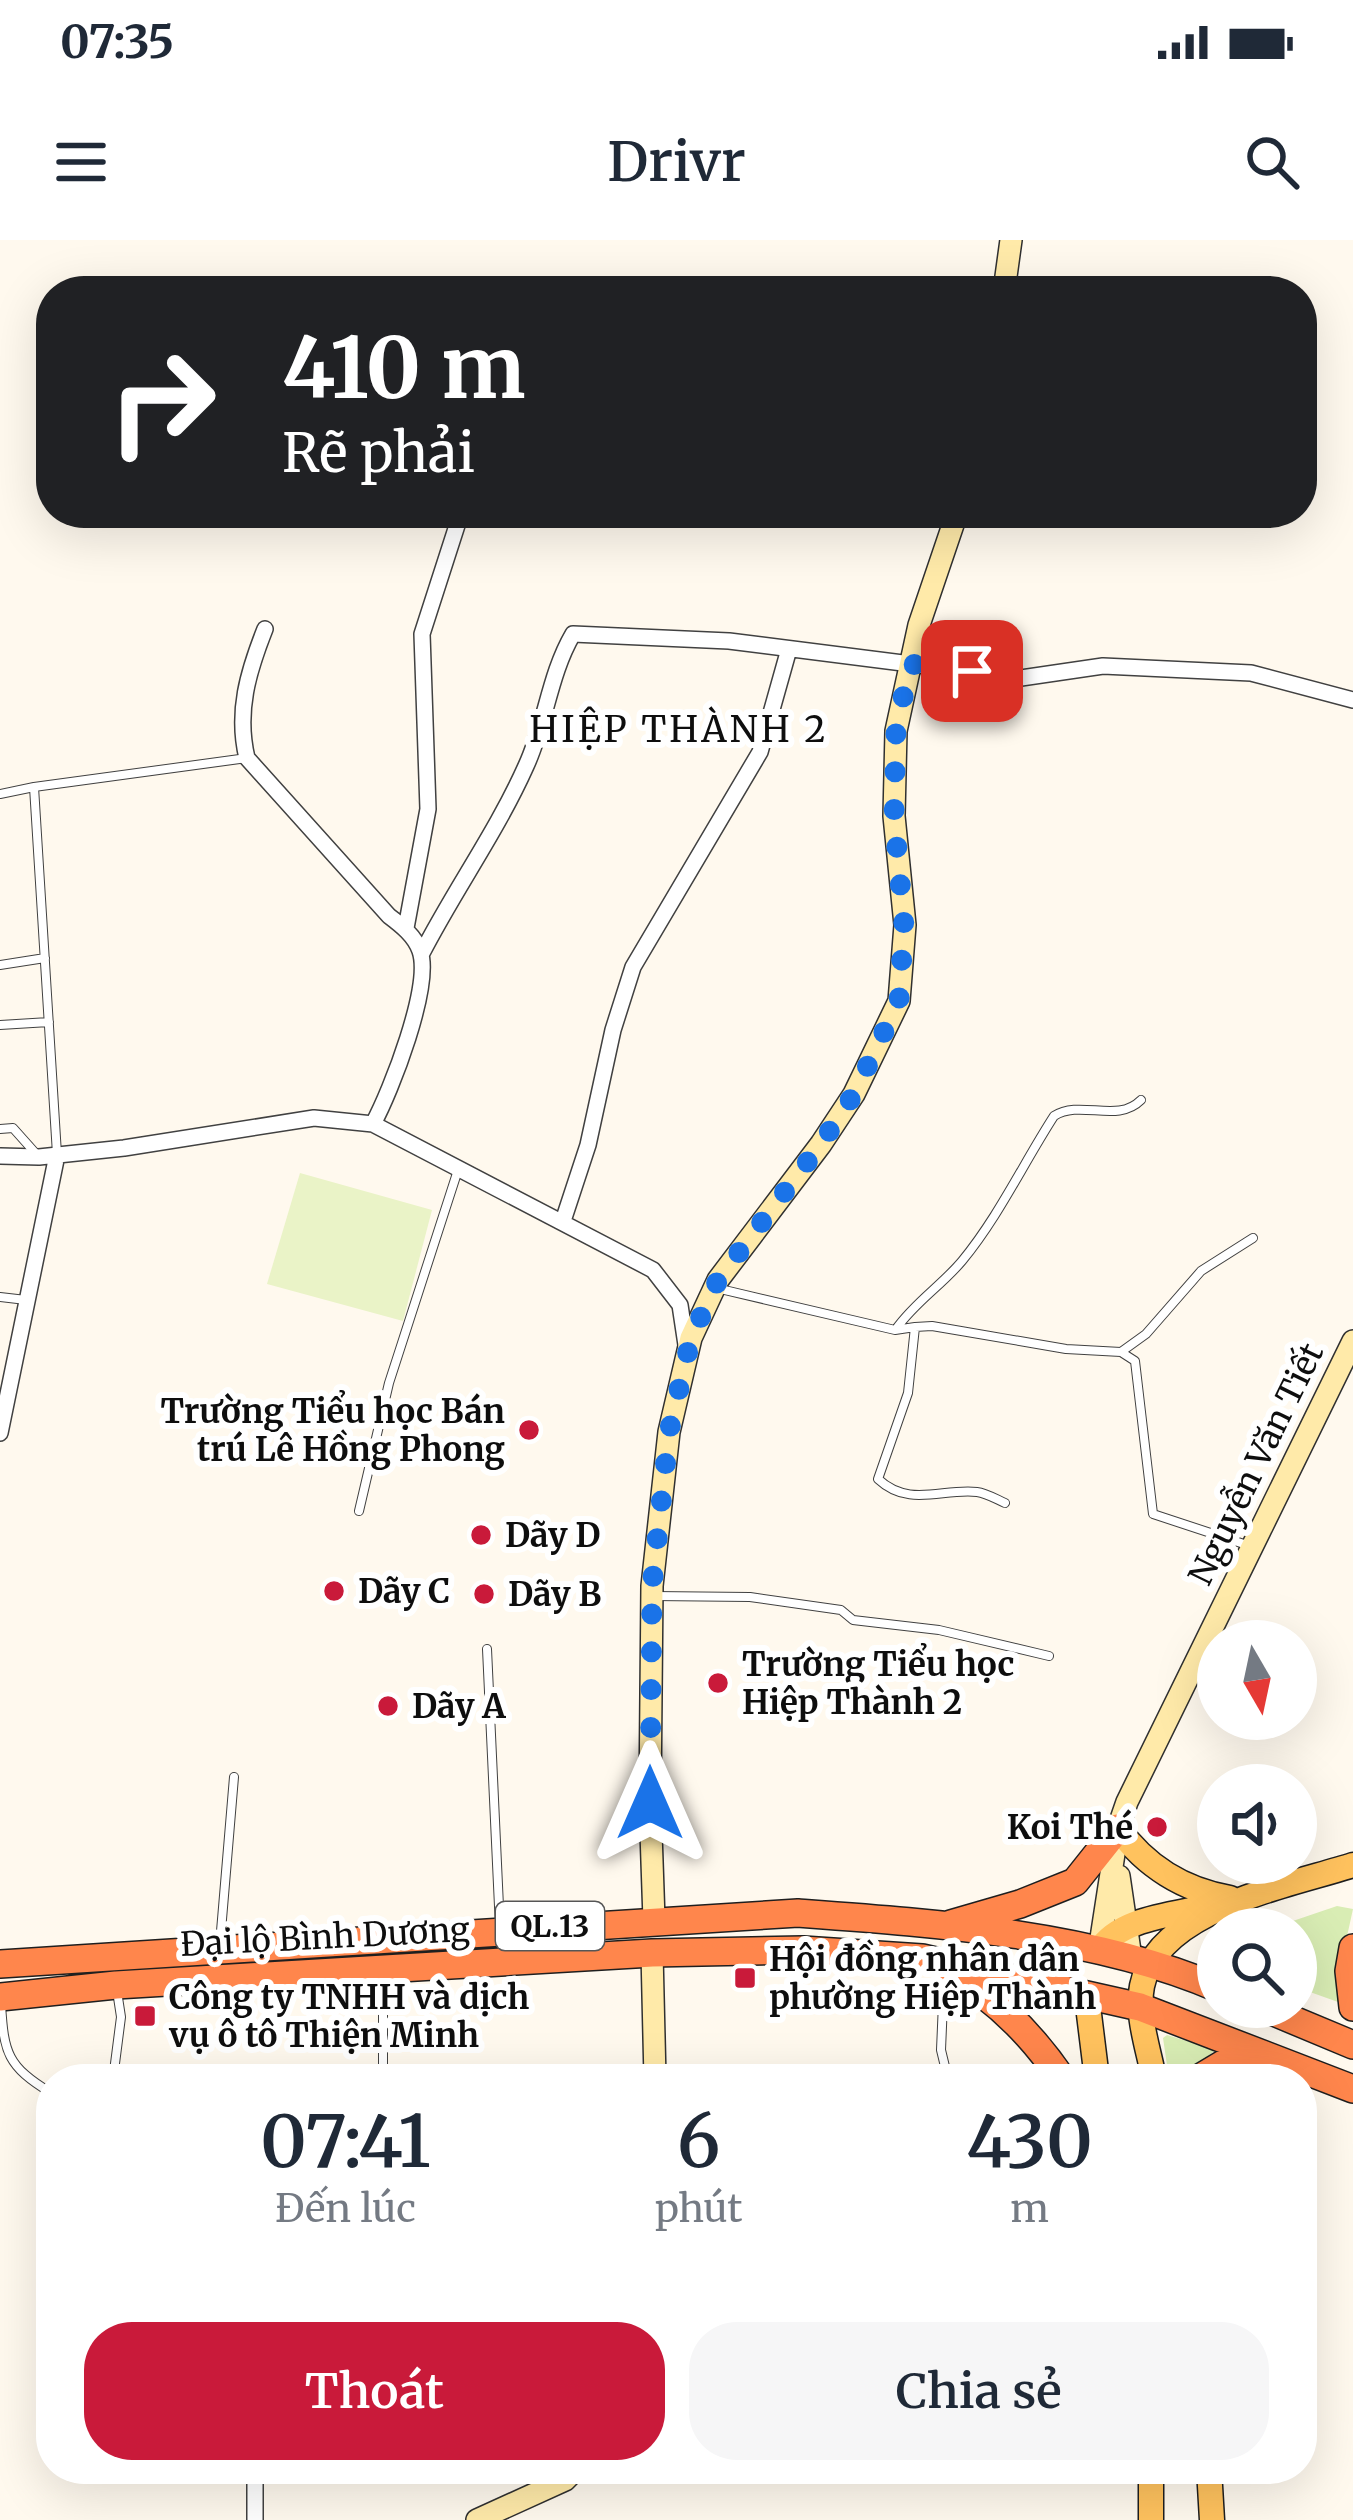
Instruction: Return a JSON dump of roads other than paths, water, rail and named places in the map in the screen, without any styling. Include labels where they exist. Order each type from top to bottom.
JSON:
[{"type":"highway","points":[[944,1926],[1075,1882],[1118,1828]]},
{"type":"highway","name":"Đại lộ Bình Dương","points":[[0,1964],[798,1912],[944,1926],[1099,1951],[1141,1959],[1197,1980]]},
{"type":"highway","points":[[1353,1948],[1349,1971],[1353,2007]]},
{"type":"highway","name":"Đại lộ Bình Dương","points":[[0,1997],[116,1984],[652,1953],[803,1950],[933,1964],[1140,2007],[1289,2064]]},
{"type":"highway","points":[[1087,1998],[1099,1951]]},
{"type":"highway","points":[[1140,2007],[1141,1959]]},
{"type":"highway","points":[[933,1964],[1003,2010],[1052,2064]]},
{"type":"highway","points":[[1312,2028],[1353,2045]]},
{"type":"highway","points":[[1223,2064],[1264,2054]]},
{"type":"highway","name":"Đại lộ Bình Dương","points":[[1317,2075],[1353,2089]]},
{"type":"main road","points":[[1118,1828],[1150,1865],[1202,1892],[1250,1899]]},
{"type":"main road","points":[[1141,1959],[1196,1919],[1353,1865]]},
{"type":"main road","points":[[1099,1951],[1107,1937],[1126,1928],[1250,1899]]},
{"type":"main road","points":[[1087,1998],[1095,2064]]},
{"type":"main road","points":[[1140,2007],[1151,2064]]},
{"type":"main road","points":[[1151,2484],[1151,2520]]},
{"type":"main road","points":[[1210,2484],[1212,2520]]},
{"type":"street","points":[[1006,276],[1011,240]]},
{"type":"street","points":[[406,928],[428,809],[422,634],[456,528]]},
{"type":"street","points":[[654,1920],[652,1595],[669,1432],[687,1354],[714,1288],[854,1094],[899,1001],[904,925],[894,816],[896,731],[919,625],[952,528]]},
{"type":"street","points":[[265,629],[242,704],[247,758],[389,916],[406,928],[422,953]]},
{"type":"street","points":[[374,1124],[418,1010],[422,953],[455,888],[502,817],[530,759],[560,656],[573,634],[729,641],[1021,678],[1103,666],[1251,673],[1353,700]]},
{"type":"street","points":[[563,1221],[588,1145],[613,1030],[633,968],[760,752],[789,649]]},
{"type":"street","points":[[0,1156],[57,1155],[314,1118],[374,1124],[653,1270],[680,1305],[687,1354]]},
{"type":"street","points":[[0,1433],[57,1155]]},
{"type":"street","name":"Nguyễn Văn Tiết","points":[[1099,1951],[1118,1828],[1136,1782],[1353,1341]]},
{"type":"street","points":[[1118,1828],[1126,1928],[1141,1959]]},
{"type":"street","points":[[652,1953],[655,2064]]},
{"type":"street","points":[[255,2484],[255,2520]]},
{"type":"street","points":[[477,2520],[556,2484]]},
{"type":"lane","points":[[0,794],[247,758]]},
{"type":"lane","points":[[34,787],[57,1155]]},
{"type":"lane","points":[[0,965],[45,958]]},
{"type":"lane","points":[[0,1025],[49,1022]]},
{"type":"lane","points":[[895,1330],[982,1234],[1054,1116],[1071,1108],[1124,1110],[1141,1100]]},
{"type":"lane","points":[[0,1129],[14,1128],[38,1157]]},
{"type":"lane","points":[[359,1511],[389,1383],[458,1168]]},
{"type":"lane","points":[[1121,1352],[1146,1334],[1201,1270],[1253,1238]]},
{"type":"lane","points":[[714,1288],[895,1330],[932,1326],[1066,1349],[1121,1352],[1135,1361],[1153,1514],[1254,1547]]},
{"type":"lane","points":[[0,1297],[27,1300]]},
{"type":"lane","points":[[914,1327],[908,1393],[878,1479],[887,1488],[930,1498],[981,1492],[1005,1503]]},
{"type":"lane","points":[[652,1595],[750,1597],[841,1610],[853,1620],[939,1630],[1049,1657]]},
{"type":"lane","points":[[488,1649],[500,1930]]},
{"type":"lane","points":[[219,1951],[234,1777]]},
{"type":"lane","points":[[933,1964],[944,2064]]},
{"type":"lane","points":[[383,1970],[383,2064]]},
{"type":"lane","points":[[115,2064],[121,2017],[116,1984]]},
{"type":"lane","points":[[0,1997],[3,2047],[36,2082]]},
{"type":"place","name":"Trường Tiểu học Bán trú Lê Hồng Phong","points":[[529,1430]]},
{"type":"place","name":"Dãy D","points":[[481,1535]]},
{"type":"place","name":"Dãy C","points":[[334,1591]]},
{"type":"place","name":"Dãy B","points":[[484,1594]]},
{"type":"place","name":"Trường Tiểu học Hiệp Thành 2","points":[[718,1683]]},
{"type":"place","name":"Dãy A","points":[[388,1706]]},
{"type":"place","name":"Koi Thé","points":[[1157,1827]]},
{"type":"place","name":"Hội đồng nhân dân phường Hiệp Thành","points":[[745,1978]]},
{"type":"place","name":"Công ty TNHH và dịch vụ ô tô Thiện Minh","points":[[145,2016]]},
{"type":"district","name":"HIỆP THÀNH 2","points":[[679,729]]}]
